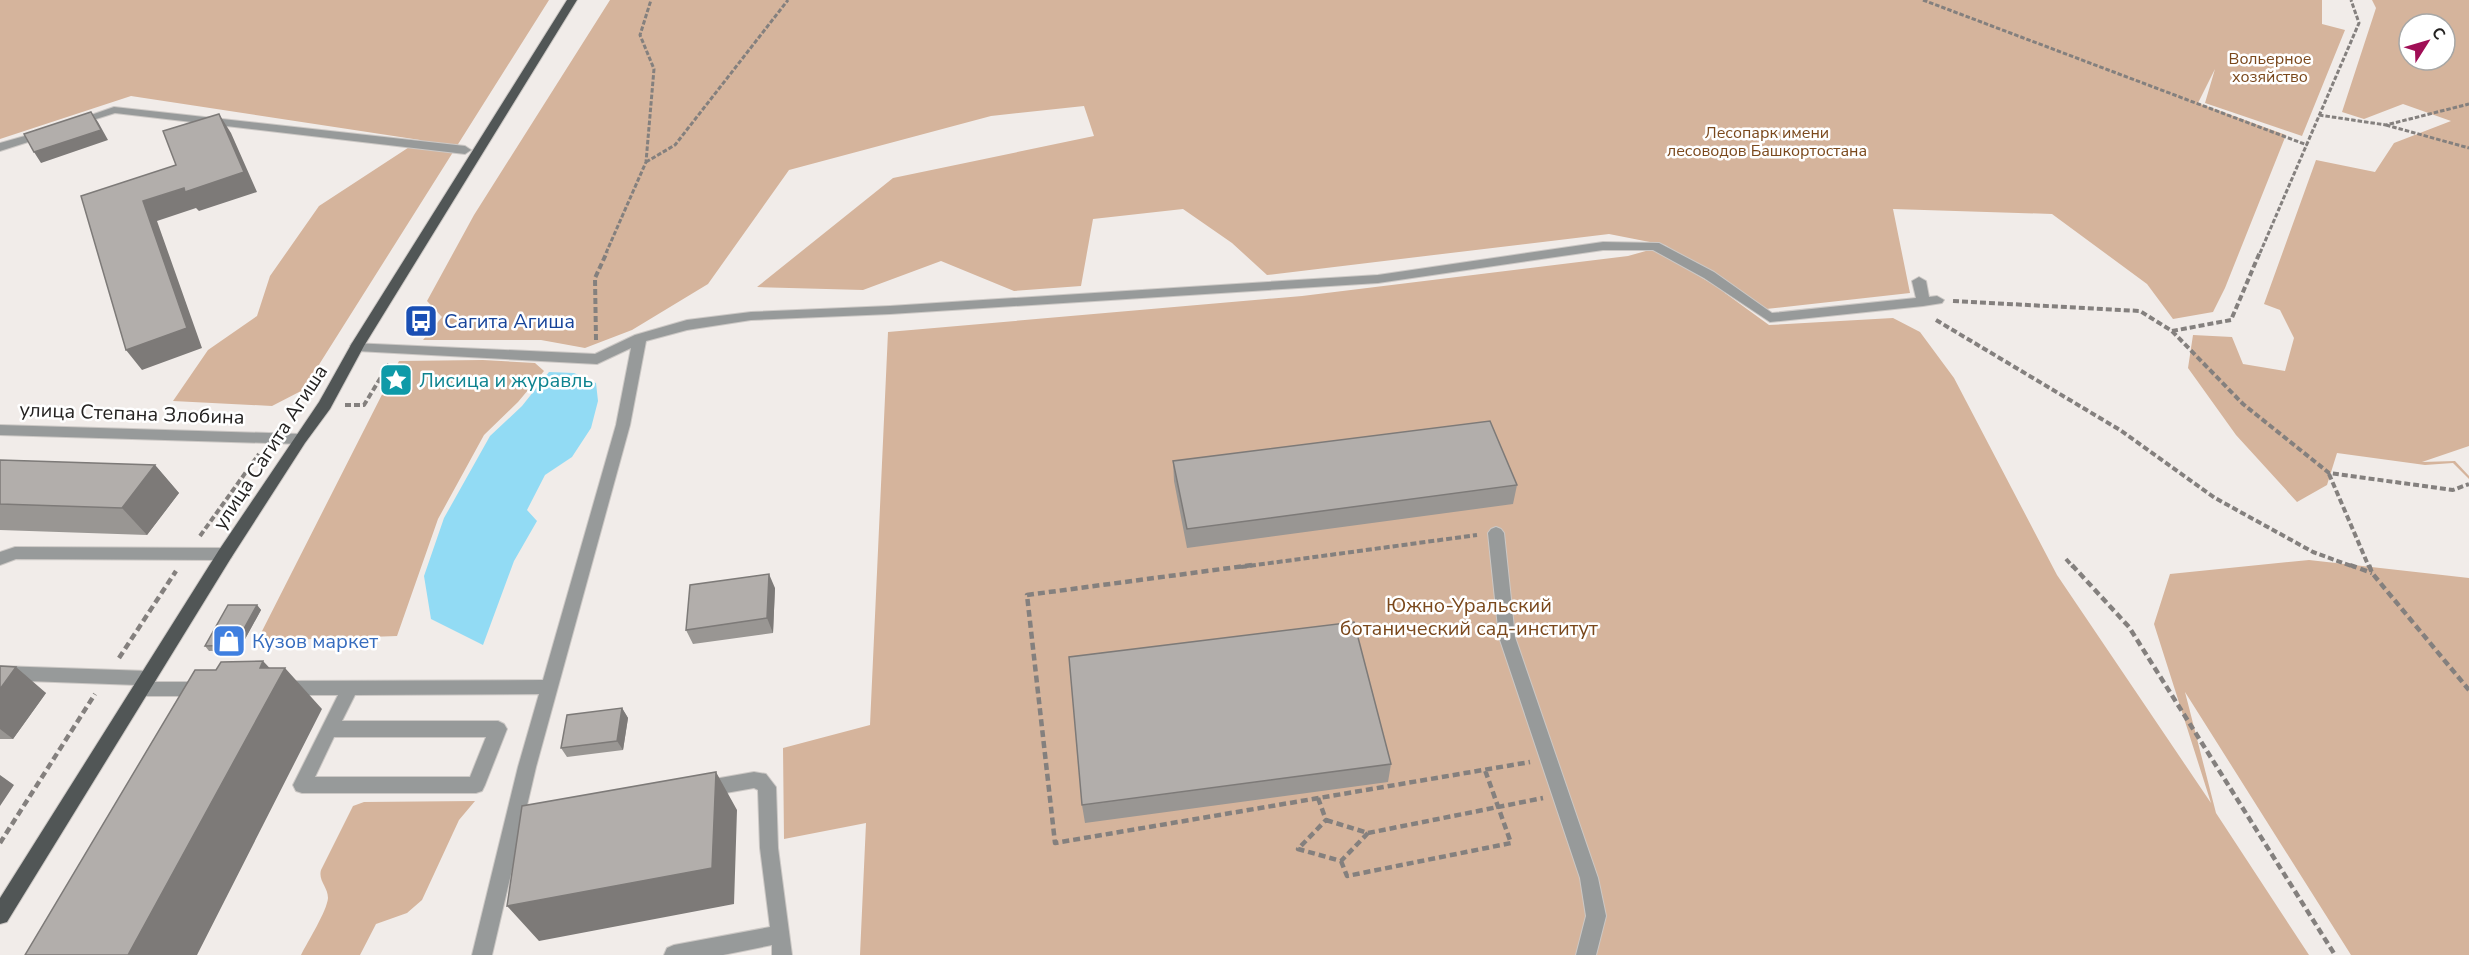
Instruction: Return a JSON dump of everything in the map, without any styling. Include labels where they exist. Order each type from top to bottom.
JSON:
[{"type":"main road","name":"улица Сагита Агиша","points":[[0,915],[225,554],[300,439],[325,405],[357,346],[572,0]]},
{"type":"street","points":[[0,147],[114,110],[465,150]]},
{"type":"street","points":[[357,346],[597,359],[640,338],[687,325],[751,316],[890,310],[1378,279],[1603,246],[1655,246],[1709,275],[1770,318],[1937,300]]},
{"type":"street","points":[[1919,281],[1923,302]]},
{"type":"street","points":[[482,955],[549,687],[623,425],[640,338]]},
{"type":"street","name":"улица Степана Злобина","points":[[0,430],[300,439]]},
{"type":"street","points":[[1496,533],[1507,637],[1589,878],[1596,916],[1586,955]]},
{"type":"street","points":[[0,559],[15,553],[225,554]]},
{"type":"street","points":[[0,674],[217,688],[205,709]]},
{"type":"street","points":[[268,688],[285,696],[350,688],[549,687]]},
{"type":"street","points":[[329,729],[498,729],[476,785],[302,785],[329,729],[350,688]]},
{"type":"street","points":[[686,792],[754,780],[764,783],[767,787],[769,848],[782,955]]},
{"type":"street","points":[[514,823],[537,819]]},
{"type":"street","points":[[674,955],[781,934]]},
{"type":"path","points":[[597,359],[595,278],[646,162],[654,69],[640,35],[651,0]]},
{"type":"path","points":[[646,162],[675,145],[788,0]]},
{"type":"path","points":[[1923,0],[2307,145]]},
{"type":"path","points":[[2172,331],[2231,320],[2359,23],[2351,0]]},
{"type":"path","points":[[2386,125],[2469,104]]},
{"type":"path","points":[[2319,115],[2386,125],[2469,148]]},
{"type":"path","points":[[1937,300],[2140,311],[2172,331],[2242,404],[2329,473],[2372,573],[2469,690]]},
{"type":"path","points":[[1936,320],[2120,429],[2215,498],[2313,552],[2372,573]]},
{"type":"path","points":[[325,405],[364,405],[399,349],[421,321]]},
{"type":"path","points":[[2329,473],[2453,490],[2469,484]]},
{"type":"path","points":[[1496,533],[1027,595],[1054,843],[1548,759]]},
{"type":"path","points":[[2066,559],[2129,627],[2335,955]]},
{"type":"path","points":[[1341,861],[1347,876],[1510,843],[1485,770]]},
{"type":"path","points":[[1326,820],[1368,833],[1561,794]]},
{"type":"path","points":[[1318,798],[1326,820]]},
{"type":"path","points":[[1326,820],[1298,849],[1341,861]]},
{"type":"path","points":[[1341,861],[1368,833]]},
{"type":"green space","points":[[0,0],[549,0],[303,390],[272,406],[173,401],[208,350],[257,316],[270,276],[319,206],[420,140],[131,96],[0,139]]},
{"type":"green space","points":[[610,0],[2322,0],[2322,24],[2345,30],[2302,136],[2205,103],[2215,69],[2198,103],[2286,135],[2225,288],[2213,312],[2173,319],[2147,284],[2052,214],[1893,209],[1910,293],[1766,309],[1722,281],[1725,293],[1769,325],[1893,318],[1920,332],[1954,378],[2057,575],[2211,803],[2154,624],[2170,574],[2309,560],[2469,578],[2469,955],[2351,955],[2185,692],[2216,813],[2309,955],[860,955],[866,823],[784,839],[783,748],[870,725],[888,332],[1302,296],[1628,256],[1653,249],[1721,289],[1719,280],[1665,245],[1609,234],[1267,275],[1232,243],[1183,209],[1093,219],[1081,286],[1014,291],[941,261],[863,290],[757,287],[893,178],[1094,136],[1084,106],[991,116],[789,170],[708,284],[632,330],[585,348],[541,340],[423,340],[442,317],[427,301],[474,215]]},
{"type":"green space","points":[[2372,0],[2469,0],[2469,446],[2422,462],[2455,461],[2469,476],[2469,479],[2453,463],[2425,465],[2337,453],[2327,485],[2297,502],[2236,435],[2188,368],[2193,335],[2232,337],[2243,364],[2285,371],[2294,338],[2280,310],[2264,304],[2316,160],[2375,172],[2394,143],[2451,121],[2403,104],[2364,119],[2342,112],[2376,8]]},
{"type":"green space","points":[[483,360],[535,363],[544,371],[518,402],[484,435],[438,519],[397,636],[257,641],[399,361]]},
{"type":"green space","points":[[475,801],[459,820],[422,900],[407,913],[376,924],[360,955],[301,955],[327,904],[328,894],[320,874],[321,870],[353,806],[364,802]]},
{"type":"water","points":[[549,372],[574,373],[596,383],[598,401],[591,428],[572,457],[545,475],[527,510],[537,521],[514,561],[483,645],[431,619],[424,576],[444,518],[490,436],[522,406]]},
{"type":"building","points":[[91,112],[101,130],[34,152],[24,134]]},
{"type":"building","points":[[219,114],[244,172],[185,192],[184,188],[143,201],[187,328],[126,350],[81,196],[176,165],[163,131]]},
{"type":"building","points":[[1490,421],[1517,485],[1187,529],[1173,461]]},
{"type":"building","points":[[0,460],[155,465],[122,508],[0,504]]},
{"type":"building","points":[[769,574],[767,618],[686,630],[690,585]]},
{"type":"building","points":[[228,605],[257,605],[235,645],[205,646]]},
{"type":"building","points":[[1354,622],[1391,764],[1082,805],[1069,657]]},
{"type":"building","points":[[263,661],[260,668],[285,668],[128,955],[25,955],[195,670],[216,670],[221,662]]},
{"type":"building","points":[[0,666],[16,667],[0,689]]},
{"type":"building","points":[[622,708],[617,741],[561,748],[567,715]]},
{"type":"building","points":[[716,772],[712,868],[507,906],[522,806]]},
{"type":"place","name":"Сагита Агиша","points":[[421,321]]},
{"type":"place","name":"Лисица и журавль","points":[[396,380]]},
{"type":"place","name":"Кузов маркет","points":[[229,641]]},
{"type":"park label","name":"Вольерное хозяйство","points":[[2270,67]]},
{"type":"park label","name":"Лесопарк имени лесоводов Башкортостана","points":[[1767,141]]},
{"type":"park label","name":"Южно-Уральский ботанический сад-институт","points":[[1469,616]]}]
